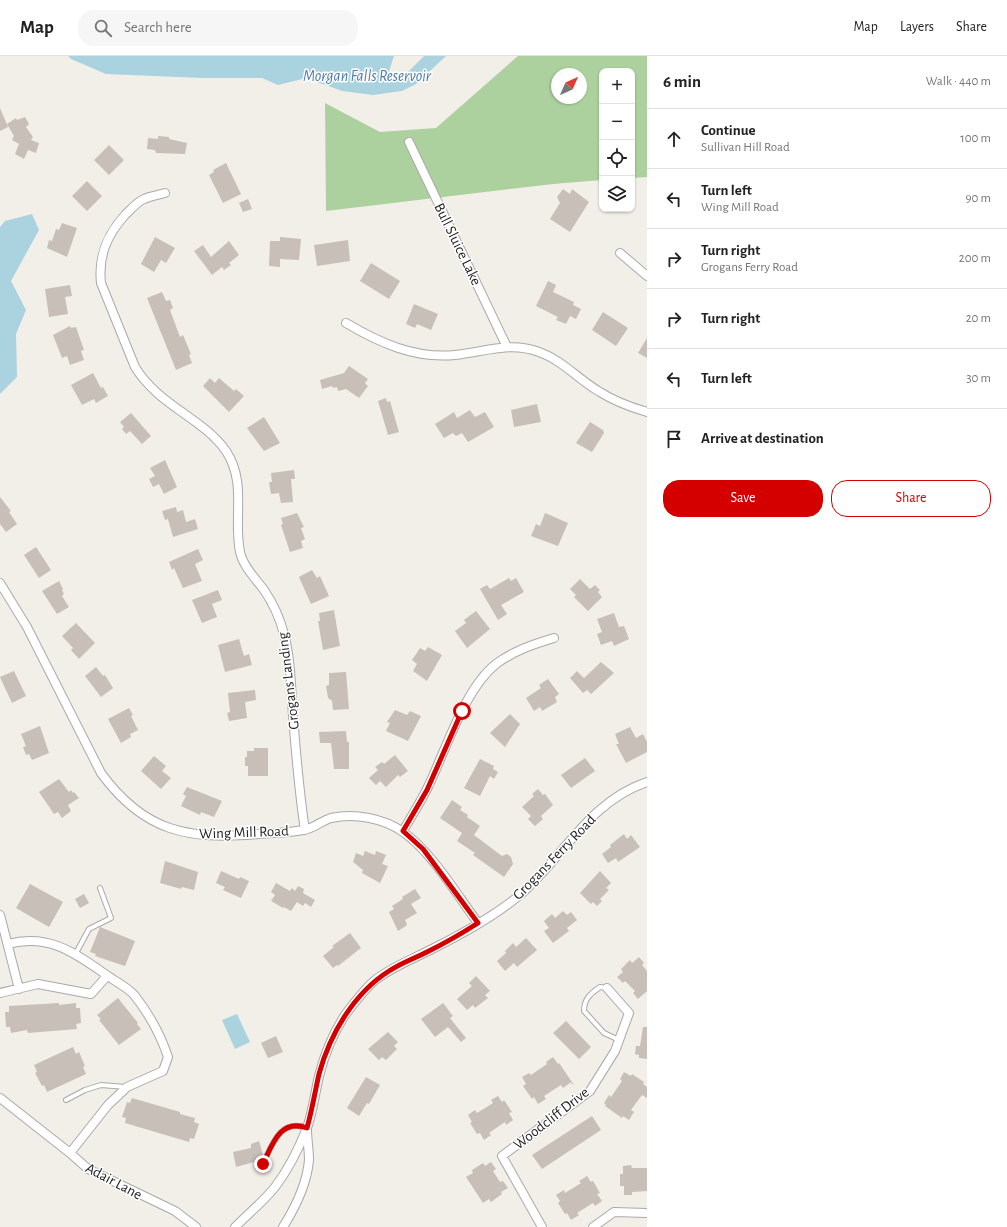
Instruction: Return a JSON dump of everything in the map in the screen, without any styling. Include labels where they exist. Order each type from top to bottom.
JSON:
[{"type":"street","name":"Bull Sluice Lake","points":[[409,142],[507,347]]},
{"type":"street","name":"Grogans Landing","points":[[165,193],[143,199],[118,224],[108,239],[102,254],[100,270],[101,283],[142,378],[163,399],[214,437],[226,452],[234,467],[240,491],[240,553],[245,564],[273,606],[284,635],[290,674],[297,776],[305,830]]},
{"type":"street","points":[[620,253],[647,276]]},
{"type":"street","points":[[346,323],[372,338],[392,347],[413,352],[453,355],[507,347],[523,348],[539,352],[561,363],[600,392],[629,407],[647,412]]},
{"type":"street","name":"Wing Mill Road","points":[[0,583],[27,627],[96,763],[114,791],[128,805],[146,818],[165,827],[184,833],[208,836],[242,836],[305,830],[330,818],[352,816],[372,818],[403,831],[423,849],[478,923]]},
{"type":"street","points":[[403,831],[427,790],[462,711],[484,677],[496,664],[514,653],[533,644],[554,638]]},
{"type":"street","name":"Grogans Ferry Road","points":[[235,1227],[275,1187],[295,1154],[307,1128],[319,1074],[328,1050],[344,1017],[360,995],[390,970],[451,940],[521,894],[582,825],[602,807],[623,792],[647,782]]},
{"type":"street","points":[[0,915],[19,988]]},
{"type":"street","points":[[8,944],[24,940],[48,943],[76,953],[134,995],[162,1038],[168,1057],[163,1071],[127,1087],[108,1104],[70,1153]]},
{"type":"street","points":[[0,993],[38,984],[91,994],[107,976]]},
{"type":"street","name":"Woodcliff Drive","points":[[542,1227],[502,1156],[590,1091],[615,1051],[629,1012],[607,988]]},
{"type":"street","name":"Adair Lane","points":[[0,1098],[88,1169],[175,1211],[188,1224],[196,1227]]},
{"type":"street","name":"Grogans Ferry Road","points":[[283,1227],[300,1194],[305,1178],[309,1161],[307,1128]]},
{"type":"street","points":[[593,1227],[614,1212],[647,1213]]},
{"type":"lane","points":[[76,953],[89,929],[111,918],[100,888]]},
{"type":"lane","points":[[607,988],[600,987],[587,997],[584,1004],[584,1011],[604,1033],[619,1040]]},
{"type":"lane","points":[[66,1100],[101,1084],[127,1087]]},
{"type":"lane","points":[[263,1164],[275,1138],[281,1132],[298,1124],[307,1128]]},
{"type":"green space","points":[[518,56],[647,56],[647,177],[635,178],[635,68],[599,68],[599,180],[553,184],[326,211],[325,103],[380,132],[436,128]]},
{"type":"water","name":"Morgan Falls Reservoir","points":[[68,56],[394,56],[387,77],[408,72],[424,56],[446,56],[416,84],[402,91],[373,95],[342,91],[306,78],[278,85],[262,78],[202,78],[106,74],[71,59]]},
{"type":"water","points":[[32,214],[39,230],[11,281],[26,310],[16,334],[17,377],[0,394],[0,227],[5,221]]},
{"type":"water","points":[[237,1014],[250,1042],[235,1049],[222,1020]]},
{"type":"building","points":[[0,108],[8,127],[0,131]]},
{"type":"building","points":[[25,117],[29,124],[26,127],[33,137],[31,140],[39,143],[36,153],[28,150],[24,159],[15,154],[19,144],[12,140],[14,136],[7,124],[16,118],[17,120]]},
{"type":"building","points":[[158,136],[169,137],[169,139],[187,143],[185,154],[156,153],[155,150],[147,149],[148,138],[158,139]]},
{"type":"building","points":[[109,145],[124,160],[109,175],[94,160]]},
{"type":"building","points":[[226,163],[241,194],[223,203],[209,175],[214,172],[213,170]]},
{"type":"building","points":[[87,181],[102,196],[87,211],[72,196]]},
{"type":"building","points":[[563,189],[570,194],[572,189],[589,202],[570,232],[550,219],[560,203],[557,197]]},
{"type":"building","points":[[248,199],[252,209],[243,212],[239,203]]},
{"type":"building","points":[[62,223],[77,228],[67,257],[47,248],[49,240],[52,241],[56,229],[59,230]]},
{"type":"building","points":[[155,237],[175,248],[166,263],[161,260],[154,272],[141,264]]},
{"type":"building","points":[[280,237],[301,239],[299,260],[280,259],[280,267],[269,266],[270,241],[280,241]]},
{"type":"building","points":[[348,240],[350,261],[317,266],[314,245]]},
{"type":"building","points":[[229,241],[239,255],[229,263],[231,265],[224,270],[222,267],[212,275],[194,251],[203,245],[211,257]]},
{"type":"building","points":[[371,263],[400,281],[389,299],[360,281]]},
{"type":"building","points":[[548,281],[556,285],[553,292],[574,302],[573,305],[581,309],[576,319],[570,316],[566,324],[556,320],[558,317],[536,306]]},
{"type":"building","points":[[70,285],[72,296],[65,297],[68,314],[49,317],[45,289]]},
{"type":"building","points":[[162,292],[166,301],[170,300],[173,308],[170,310],[180,337],[183,335],[191,354],[189,355],[192,363],[176,370],[147,298]]},
{"type":"building","points":[[414,304],[438,314],[431,330],[417,324],[415,328],[406,324]]},
{"type":"building","points":[[603,312],[628,328],[616,346],[592,330]]},
{"type":"building","points":[[70,326],[71,328],[76,327],[84,350],[81,351],[84,360],[70,365],[67,356],[62,358],[53,335]]},
{"type":"building","points":[[647,338],[647,358],[638,353]]},
{"type":"building","points":[[349,366],[368,379],[365,383],[368,386],[359,398],[346,389],[338,391],[337,387],[333,388],[332,386],[322,389],[320,380],[344,373]]},
{"type":"building","points":[[93,373],[101,388],[103,387],[108,396],[96,403],[94,399],[82,405],[71,385]]},
{"type":"building","points":[[210,378],[215,383],[219,378],[234,391],[236,389],[244,396],[229,412],[203,386]]},
{"type":"building","points":[[386,398],[387,402],[390,401],[399,432],[388,435],[378,401]]},
{"type":"building","points":[[537,404],[541,422],[514,427],[511,410]]},
{"type":"building","points":[[470,410],[475,417],[485,412],[494,427],[468,442],[462,433],[456,436],[453,433],[444,438],[435,424],[454,412],[457,418]]},
{"type":"building","points":[[131,413],[151,436],[142,444],[130,431],[126,434],[122,429],[124,427],[120,422]]},
{"type":"building","points":[[264,417],[280,443],[264,451],[247,428]]},
{"type":"building","points":[[590,422],[603,430],[604,433],[592,452],[576,443]]},
{"type":"building","points":[[165,460],[177,487],[164,494],[159,484],[153,487],[149,479],[155,476],[150,468]]},
{"type":"building","points":[[294,470],[295,479],[291,479],[293,502],[281,503],[279,493],[271,494],[269,482],[272,482],[271,473]]},
{"type":"building","points":[[0,497],[11,511],[9,512],[17,524],[6,532],[0,524]]},
{"type":"building","points":[[176,507],[177,512],[183,510],[186,522],[195,519],[198,529],[173,537],[168,519],[165,520],[162,511]]},
{"type":"building","points":[[297,513],[304,527],[301,528],[305,539],[301,541],[303,548],[290,552],[281,525],[283,524],[281,518]]},
{"type":"building","points":[[545,513],[568,523],[558,546],[531,536],[536,524],[540,526]]},
{"type":"building","points":[[36,547],[51,570],[39,578],[24,555]]},
{"type":"building","points":[[198,549],[203,560],[195,564],[202,581],[183,588],[174,568],[172,570],[169,562]]},
{"type":"building","points":[[312,570],[317,578],[320,576],[329,596],[311,604],[299,577]]},
{"type":"building","points":[[509,578],[511,581],[516,578],[524,592],[501,605],[507,614],[498,620],[480,589],[487,585],[490,589]]},
{"type":"building","points":[[580,579],[590,589],[595,585],[600,590],[598,592],[602,597],[588,611],[574,597],[576,595],[570,589]]},
{"type":"building","points":[[59,581],[64,594],[62,596],[69,607],[57,614],[42,591]]},
{"type":"building","points":[[218,590],[222,600],[212,604],[217,617],[202,623],[192,600]]},
{"type":"building","points":[[334,610],[340,646],[323,650],[318,621],[320,621],[319,613]]},
{"type":"building","points":[[476,611],[490,629],[467,648],[455,631],[466,623],[464,620]]},
{"type":"building","points":[[614,613],[619,627],[624,626],[629,639],[614,646],[612,641],[601,645],[597,634],[602,632],[597,619]]},
{"type":"building","points":[[76,623],[95,643],[79,659],[71,650],[73,648],[62,636]]},
{"type":"building","points":[[239,639],[244,656],[249,654],[252,665],[225,672],[218,645]]},
{"type":"building","points":[[428,647],[442,655],[427,681],[413,671],[417,664],[412,660],[420,648],[425,651]]},
{"type":"building","points":[[601,662],[614,673],[591,694],[587,690],[583,693],[570,678],[577,671],[584,678]]},
{"type":"building","points":[[96,667],[103,676],[105,675],[113,688],[101,697],[85,676]]},
{"type":"building","points":[[14,671],[26,696],[12,703],[0,677]]},
{"type":"building","points":[[346,672],[349,709],[333,710],[332,701],[328,698],[326,686],[329,685],[329,673]]},
{"type":"building","points":[[548,679],[559,694],[555,697],[557,702],[542,711],[540,707],[534,711],[526,698],[541,688],[539,685]]},
{"type":"building","points":[[255,690],[256,700],[245,702],[247,718],[229,721],[227,713],[230,712],[228,693]]},
{"type":"building","points":[[129,708],[138,730],[130,734],[131,737],[121,743],[108,719]]},
{"type":"building","points":[[395,710],[407,715],[410,711],[421,716],[408,741],[386,731],[390,723],[387,722]]},
{"type":"building","points":[[510,714],[520,724],[505,747],[490,733]]},
{"type":"building","points":[[40,726],[49,753],[32,760],[29,754],[26,755],[23,747],[26,746],[21,734]]},
{"type":"building","points":[[630,727],[636,738],[643,734],[647,742],[647,752],[626,763],[616,744],[619,744],[615,734]]},
{"type":"building","points":[[346,731],[347,742],[349,742],[349,769],[334,769],[331,743],[320,743],[319,732]]},
{"type":"building","points":[[254,748],[268,748],[268,776],[248,776],[248,766],[245,766],[245,757],[247,757],[247,751],[254,751]]},
{"type":"building","points":[[395,755],[408,771],[400,777],[398,775],[386,787],[380,781],[376,785],[369,778],[378,770],[375,767],[382,762],[384,764]]},
{"type":"building","points":[[154,756],[166,766],[162,771],[171,778],[161,789],[141,771]]},
{"type":"building","points":[[585,758],[595,771],[571,788],[561,775]]},
{"type":"building","points":[[480,759],[494,766],[493,769],[498,772],[494,779],[490,776],[480,796],[464,788]]},
{"type":"building","points":[[59,779],[69,792],[71,790],[79,798],[68,805],[71,811],[62,818],[58,812],[54,814],[39,792]]},
{"type":"building","points":[[187,787],[222,801],[214,817],[201,812],[200,815],[181,806],[186,796],[183,794]]},
{"type":"building","points":[[538,789],[543,795],[545,794],[553,805],[541,816],[543,819],[535,826],[528,819],[531,816],[522,807],[534,796],[532,794]]},
{"type":"building","points":[[452,800],[462,807],[460,810],[468,815],[467,817],[480,826],[474,835],[502,856],[507,854],[511,857],[513,864],[504,877],[473,855],[475,853],[457,841],[462,833],[440,818]]},
{"type":"building","points":[[624,834],[627,839],[631,835],[640,847],[618,862],[616,858],[608,863],[602,854],[611,847],[610,845]]},
{"type":"building","points":[[365,851],[375,855],[376,851],[386,855],[382,864],[388,866],[380,883],[362,873],[363,870],[353,862],[356,853],[363,856]]},
{"type":"building","points":[[165,861],[198,872],[194,890],[182,887],[181,889],[160,883]]},
{"type":"building","points":[[221,871],[239,879],[240,877],[249,881],[241,898],[223,890],[225,887],[216,883]]},
{"type":"building","points":[[600,871],[611,883],[606,888],[609,890],[600,899],[602,901],[597,906],[593,902],[591,904],[580,893]]},
{"type":"building","points":[[276,883],[290,891],[292,888],[295,891],[298,886],[304,889],[303,893],[315,900],[311,907],[305,903],[303,906],[297,902],[291,911],[284,907],[283,908],[271,901],[275,895],[271,892]]},
{"type":"building","points":[[30,884],[63,902],[49,927],[16,908]]},
{"type":"building","points":[[415,889],[421,898],[411,904],[417,913],[405,920],[407,924],[406,926],[398,931],[389,912],[394,909],[392,906],[403,899],[402,897]]},
{"type":"building","points":[[84,894],[89,903],[80,908],[75,899]]},
{"type":"building","points":[[563,911],[567,915],[571,912],[577,920],[567,928],[569,931],[553,943],[544,931],[549,928],[544,921],[552,914],[555,918]]},
{"type":"building","points":[[100,927],[135,941],[125,966],[95,956],[96,954],[90,952]]},
{"type":"building","points":[[350,933],[361,948],[338,966],[337,965],[333,968],[323,956],[334,947],[332,946]]},
{"type":"building","points":[[526,938],[537,950],[517,967],[514,963],[505,971],[497,961],[506,953],[505,951],[513,943],[516,947]]},
{"type":"building","points":[[639,957],[644,963],[642,965],[647,971],[647,991],[638,999],[633,993],[635,991],[625,981],[623,983],[617,977],[623,972],[621,969],[630,960],[632,963]]},
{"type":"building","points":[[476,976],[490,991],[485,995],[488,998],[475,1008],[473,1005],[467,1010],[457,999],[472,986],[469,983]]},
{"type":"building","points":[[118,998],[141,1029],[119,1045],[99,1020],[101,1019],[97,1015]]},
{"type":"building","points":[[59,1003],[59,1005],[76,1003],[76,1008],[80,1008],[81,1023],[76,1024],[77,1029],[28,1033],[27,1030],[11,1033],[10,1027],[6,1027],[5,1012],[9,1012],[9,1006]]},
{"type":"building","points":[[443,1003],[453,1016],[450,1018],[466,1038],[461,1042],[448,1027],[435,1037],[421,1019]]},
{"type":"building","points":[[566,1021],[591,1047],[579,1059],[553,1033]]},
{"type":"building","points":[[643,1027],[647,1027],[647,1059],[639,1058],[639,1055],[635,1054],[636,1046],[640,1046]]},
{"type":"building","points":[[388,1032],[398,1042],[394,1046],[397,1049],[386,1060],[382,1057],[379,1060],[368,1049]]},
{"type":"building","points":[[276,1036],[283,1052],[268,1058],[261,1043]]},
{"type":"building","points":[[73,1047],[76,1054],[79,1052],[85,1066],[83,1067],[86,1074],[47,1092],[44,1085],[42,1086],[35,1073],[37,1072],[34,1065]]},
{"type":"building","points":[[553,1057],[574,1085],[569,1082],[570,1083],[563,1088],[561,1085],[544,1096],[546,1099],[538,1104],[534,1097],[532,1099],[523,1086],[526,1084],[522,1077],[529,1073],[531,1075],[547,1064],[546,1062]]},
{"type":"building","points":[[624,1072],[631,1076],[632,1074],[644,1082],[643,1084],[647,1087],[647,1098],[642,1095],[631,1110],[634,1112],[629,1120],[623,1116],[622,1118],[605,1106],[606,1105],[604,1103],[609,1095],[611,1097],[622,1081],[620,1079]]},
{"type":"building","points":[[366,1077],[380,1085],[369,1104],[367,1103],[359,1116],[347,1108]]},
{"type":"building","points":[[498,1096],[502,1102],[504,1100],[512,1112],[509,1113],[513,1120],[506,1125],[505,1122],[489,1133],[491,1135],[484,1140],[480,1133],[477,1134],[470,1123],[472,1122],[468,1115],[475,1110],[477,1113],[493,1103],[491,1100]]},
{"type":"building","points":[[132,1098],[195,1118],[194,1122],[199,1124],[194,1139],[190,1138],[189,1142],[125,1123],[126,1118],[122,1117],[127,1102],[130,1103]]},
{"type":"building","points":[[592,1116],[601,1130],[542,1169],[532,1155]]},
{"type":"building","points":[[259,1141],[263,1155],[261,1160],[236,1167],[233,1152],[251,1148],[251,1144]]},
{"type":"building","points":[[491,1162],[496,1169],[493,1171],[500,1182],[503,1181],[508,1188],[501,1192],[502,1194],[491,1202],[489,1199],[483,1203],[466,1177],[473,1173],[472,1170],[483,1163],[485,1166]]},
{"type":"building","points":[[631,1165],[632,1168],[647,1168],[647,1191],[632,1192],[632,1195],[624,1195],[624,1186],[620,1186],[620,1174],[623,1174],[623,1166]]},
{"type":"building","points":[[587,1176],[591,1182],[593,1181],[600,1193],[597,1194],[602,1201],[595,1206],[593,1203],[577,1213],[579,1215],[571,1220],[558,1203],[560,1201],[556,1195],[564,1190],[565,1193],[581,1183],[579,1181]]},
{"type":"route","points":[[263,1164],[275,1138],[281,1132],[298,1124],[307,1128],[319,1074],[328,1050],[344,1017],[360,995],[390,970],[451,940],[478,923],[423,849],[403,831],[427,790],[462,711]]}]
